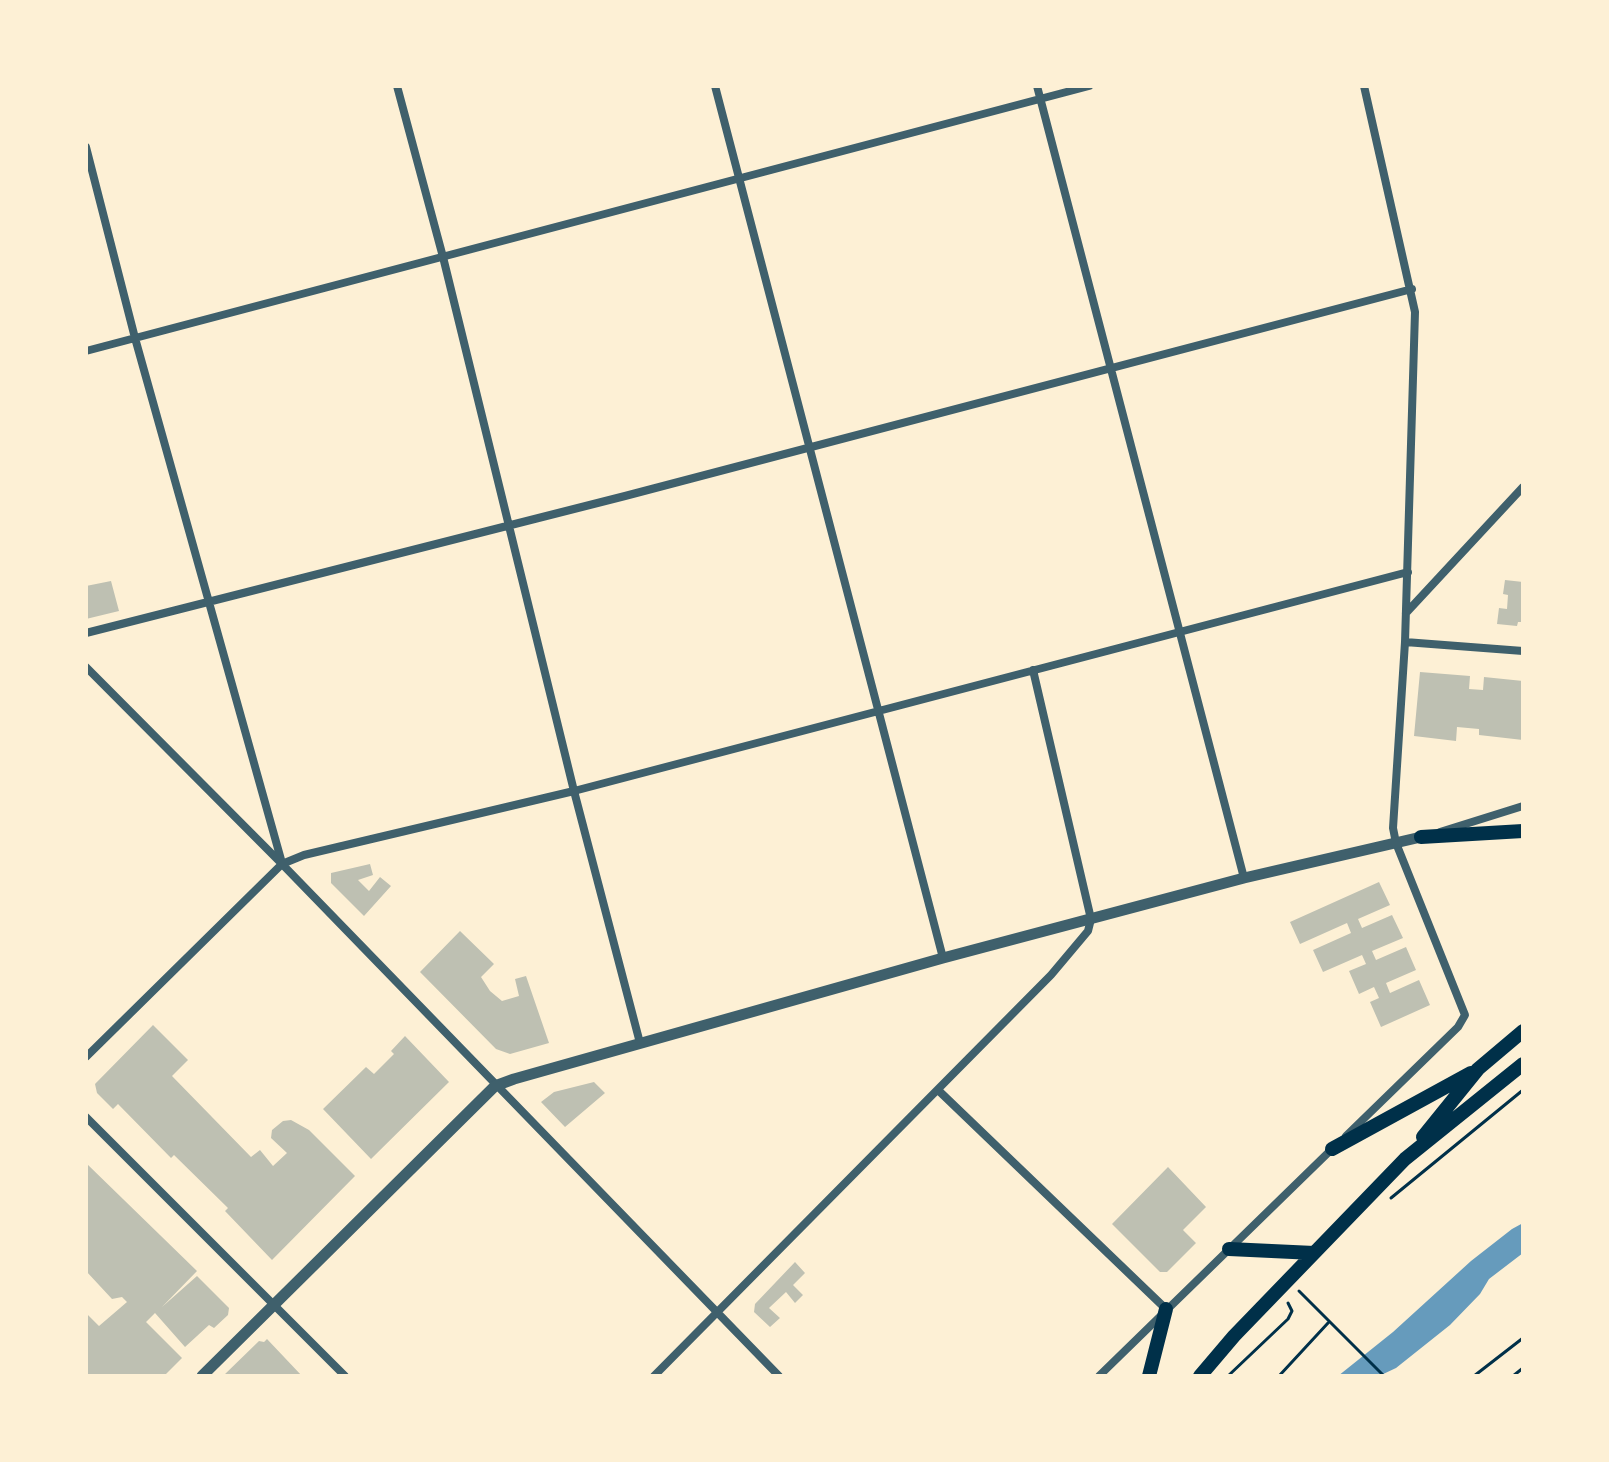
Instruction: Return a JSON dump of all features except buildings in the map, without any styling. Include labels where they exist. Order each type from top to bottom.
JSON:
[{"type":"main road","points":[[1421,837],[1523,831]]},
{"type":"main road","points":[[1200,1376],[1405,1159],[1478,1069],[1523,1031]]},
{"type":"main road","points":[[1405,1159],[1523,1064]]},
{"type":"main road","points":[[1332,1149],[1478,1069]]},
{"type":"main road","points":[[1229,1249],[1314,1253]]},
{"type":"main road","points":[[1149,1376],[1166,1309]]},
{"type":"street","points":[[397,86],[443,257],[574,791],[640,1043]]},
{"type":"street","points":[[715,86],[943,958]]},
{"type":"street","points":[[1037,86],[1244,878]]},
{"type":"street","points":[[86,351],[1089,86]]},
{"type":"street","points":[[1099,1376],[1458,1027],[1465,1015],[1396,843],[1393,828],[1408,572],[1415,312],[1364,86]]},
{"type":"street","points":[[86,147],[135,338],[282,864]]},
{"type":"street","points":[[86,633],[810,448],[1412,289]]},
{"type":"street","points":[[1406,614],[1523,487]]},
{"type":"street","points":[[86,1057],[282,864],[317,851],[574,791],[1408,572]]},
{"type":"street","points":[[1405,642],[1523,651]]},
{"type":"street","points":[[86,667],[282,864],[779,1376]]},
{"type":"street","points":[[654,1376],[938,1090],[1065,959],[1088,931],[1091,919],[1033,670]]},
{"type":"street","points":[[202,1376],[495,1086],[943,958],[1244,878],[1421,837],[1523,806]]},
{"type":"street","points":[[938,1090],[1166,1309]]},
{"type":"street","points":[[86,1117],[345,1376]]},
{"type":"path","points":[[1385,1203],[1523,1090]]},
{"type":"path","points":[[1303,1284],[1296,1291],[1384,1376]]},
{"type":"path","points":[[1228,1376],[1285,1322],[1292,1311],[1287,1300],[1277,1310]]},
{"type":"path","points":[[1279,1376],[1329,1322]]},
{"type":"path","points":[[1474,1376],[1523,1338]]},
{"type":"path","points":[[1513,1376],[1523,1368]]},
{"type":"water","points":[[1523,1223],[1523,1253],[1489,1279],[1480,1294],[1450,1325],[1396,1368],[1379,1376],[1338,1376],[1393,1332],[1471,1261]]}]
